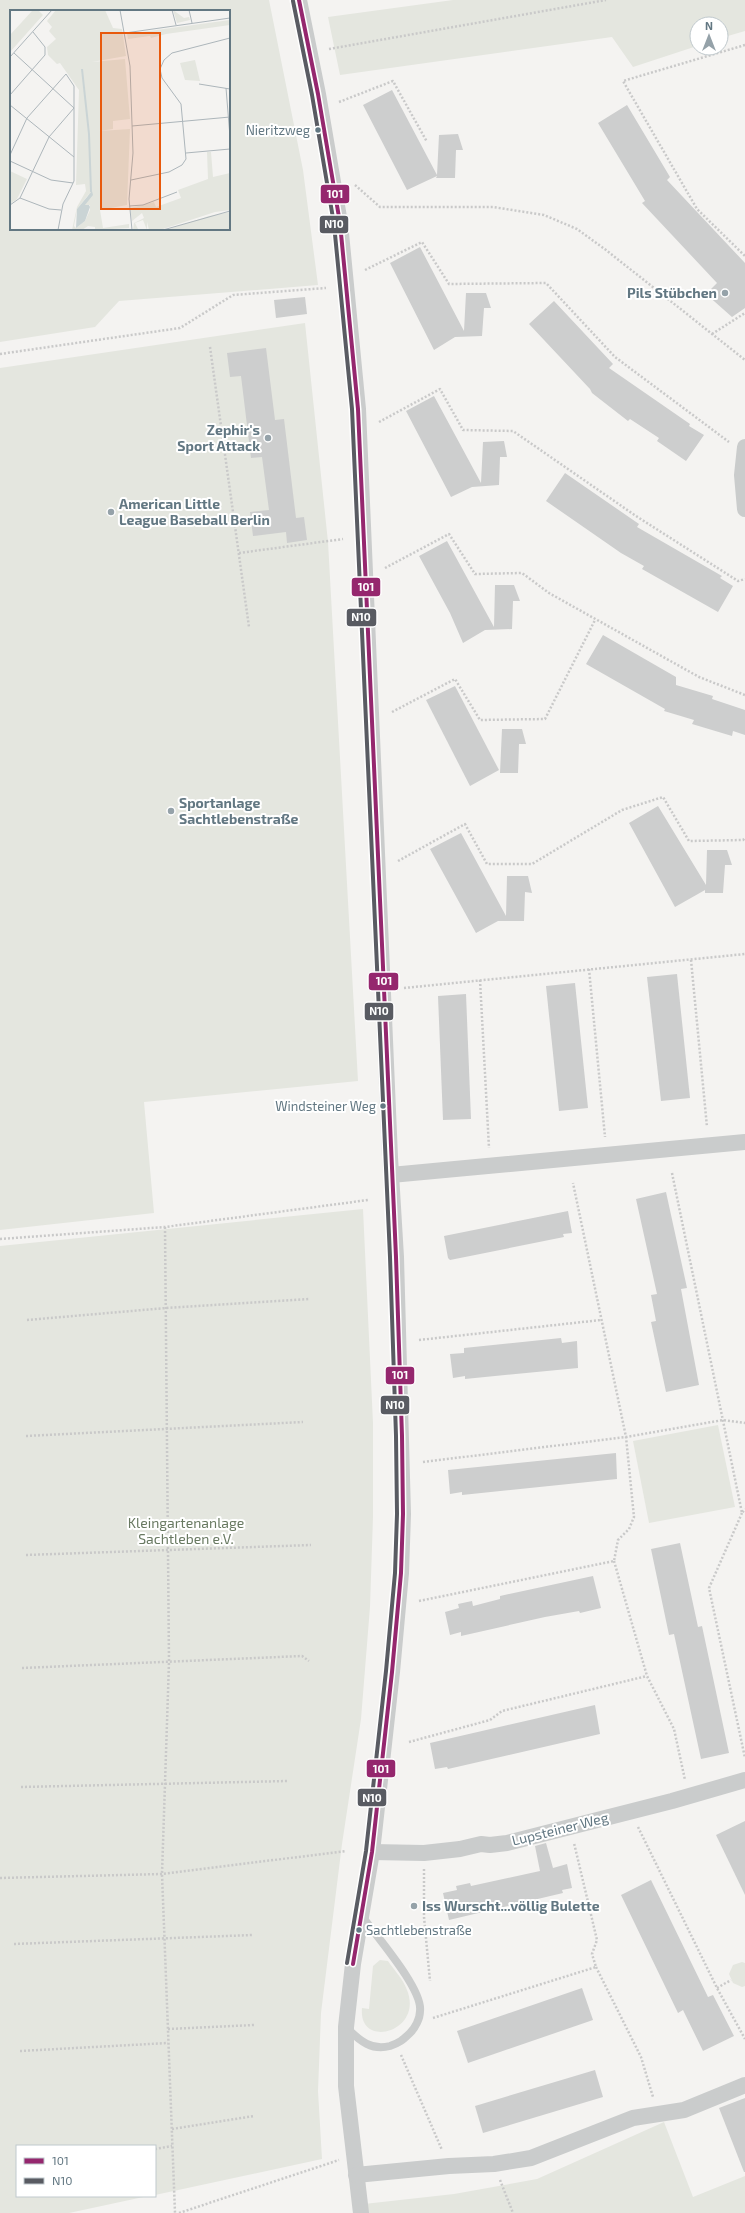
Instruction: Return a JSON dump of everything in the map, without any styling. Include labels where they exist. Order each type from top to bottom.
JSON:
[{"type":"street","points":[[299,0],[340,223],[358,409],[391,1175],[396,1257],[403,1514],[401,1573],[392,1672],[372,1852],[360,1914],[346,2027],[346,2086],[361,2213]]},
{"type":"street","points":[[745,446],[742,475],[745,509]]},
{"type":"street","points":[[391,1175],[745,1142]]},
{"type":"street","name":"Lupsteiner Weg","points":[[372,1852],[424,1853],[460,1849],[482,1844],[490,1845],[507,1843],[672,1801],[745,1780]]},
{"type":"street","points":[[356,2175],[449,2166],[494,2164],[531,2158],[633,2118],[657,2113],[684,2110],[745,2085]]},
{"type":"lane","points":[[346,2027],[360,2042],[380,2048],[401,2043],[415,2028],[421,2011],[413,1986],[404,1970],[378,1939],[360,1914]]},
{"type":"path","points":[[329,49],[606,0]]},
{"type":"path","points":[[745,45],[623,81],[697,209],[745,256]]},
{"type":"path","points":[[339,102],[393,81],[427,142]]},
{"type":"path","points":[[355,185],[380,207],[493,207],[544,215],[582,233],[745,360]]},
{"type":"path","points":[[365,270],[422,242],[449,284],[546,283],[615,357],[729,442]]},
{"type":"path","points":[[0,354],[180,328],[233,295],[326,288]]},
{"type":"path","points":[[712,334],[745,313]]},
{"type":"path","points":[[210,347],[249,627]]},
{"type":"path","points":[[379,422],[440,389],[463,430],[513,431],[636,516],[738,581],[745,579]]},
{"type":"path","points":[[385,568],[449,534],[475,574],[522,573],[549,593],[699,677],[745,695]]},
{"type":"path","points":[[239,553],[343,539]]},
{"type":"path","points":[[392,712],[455,679],[480,720],[545,720],[595,620]]},
{"type":"path","points":[[398,861],[466,824],[487,864],[532,864],[622,810],[663,796],[689,841],[743,840],[745,838]]},
{"type":"path","points":[[404,988],[745,954]]},
{"type":"path","points":[[691,960],[707,1127]]},
{"type":"path","points":[[589,969],[605,1137]]},
{"type":"path","points":[[480,980],[489,1148]]},
{"type":"path","points":[[672,1173],[742,1513]]},
{"type":"path","points":[[573,1183],[626,1438],[634,1517],[629,1529],[618,1540],[614,1561],[648,1676],[674,1729],[685,1783]]},
{"type":"path","points":[[0,1239],[165,1227],[368,1200]]},
{"type":"path","points":[[165,1227],[169,1662],[162,1874],[175,2213]]},
{"type":"path","points":[[27,1320],[166,1308],[309,1299]]},
{"type":"path","points":[[419,1340],[601,1320]]},
{"type":"path","points":[[423,1462],[626,1438],[723,1420],[745,1423]]},
{"type":"path","points":[[26,1436],[303,1422]]},
{"type":"path","points":[[745,1509],[709,1588],[745,1758]]},
{"type":"path","points":[[26,1555],[311,1545]]},
{"type":"path","points":[[419,1601],[614,1561]]},
{"type":"path","points":[[22,1668],[302,1656],[309,1661]]},
{"type":"path","points":[[409,1742],[490,1720],[502,1711],[648,1676]]},
{"type":"path","points":[[21,1787],[288,1781]]},
{"type":"path","points":[[636,1824],[717,1988],[745,2039]]},
{"type":"path","points":[[573,1839],[597,1940],[592,1954],[596,1968],[641,2057],[657,2113]]},
{"type":"path","points":[[0,1878],[162,1874],[346,1851]]},
{"type":"path","points":[[424,1853],[424,1917],[430,1981]]},
{"type":"path","points":[[14,1944],[253,1935]]},
{"type":"path","points":[[433,2018],[596,1968]]},
{"type":"path","points":[[717,1988],[731,1980]]},
{"type":"path","points":[[168,2029],[254,2025]]},
{"type":"path","points":[[20,2051],[168,2043]]},
{"type":"path","points":[[395,2044],[449,2166]]},
{"type":"path","points":[[172,2129],[254,2116]]},
{"type":"path","points":[[156,2149],[172,2146]]},
{"type":"path","points":[[179,2213],[343,2159]]},
{"type":"path","points":[[494,2164],[513,2213]]},
{"type":"green space","points":[[0,0],[269,0],[303,170],[318,285],[119,301],[95,327],[0,342]]},
{"type":"green space","points":[[453,0],[745,0],[745,31],[729,36],[729,16],[689,16],[689,49],[633,67],[612,37],[340,75],[328,17]]},
{"type":"green space","name":"Sportanlage Sachtlebenstraße","points":[[305,323],[328,542],[358,1081],[144,1102],[154,1213],[0,1230],[0,368]]},
{"type":"green space","name":"Kleingartenanlage Sachtleben e.V.","points":[[363,1209],[373,1423],[373,1517],[370,1607],[361,1719],[342,1844],[321,2013],[318,2091],[322,2159],[156,2195],[156,2145],[16,2145],[16,2197],[143,2197],[69,2213],[0,2213],[0,1246]]},
{"type":"green space","points":[[718,1425],[735,1507],[649,1523],[633,1441]]},
{"type":"green space","points":[[380,1960],[388,1961],[401,1978],[407,1990],[410,2005],[407,2016],[399,2025],[389,2030],[379,2032],[370,2029],[363,2021],[362,2008],[369,2009],[373,1966]]},
{"type":"green space","points":[[742,1962],[745,1963],[745,1986],[742,1987],[733,1983],[729,1974],[733,1965]]},
{"type":"green space","points":[[664,2122],[693,2197],[745,2176],[745,2213],[366,2213],[364,2204],[454,2194],[537,2179]]},
{"type":"building","points":[[392,90],[437,175],[439,135],[458,134],[463,150],[456,150],[455,178],[436,178],[437,176],[407,190],[363,105]]},
{"type":"building","points":[[627,105],[670,177],[667,180],[745,263],[745,308],[732,317],[706,294],[717,283],[642,203],[645,201],[598,123]]},
{"type":"building","points":[[420,247],[464,331],[466,293],[486,293],[491,308],[484,308],[482,336],[455,337],[434,350],[390,263]]},
{"type":"building","points":[[305,297],[307,314],[276,318],[274,300]]},
{"type":"building","points":[[554,301],[613,364],[609,368],[690,424],[689,426],[704,435],[686,461],[657,441],[659,438],[630,419],[628,421],[592,393],[590,389],[529,324]]},
{"type":"building","name":"Zephir's Sport Attack","points":[[266,348],[275,420],[284,419],[296,518],[304,517],[307,540],[287,543],[286,532],[253,536],[250,512],[269,510],[262,457],[251,458],[241,376],[230,377],[227,353]]},
{"type":"building","points":[[434,396],[481,483],[483,442],[504,441],[507,457],[500,457],[499,485],[472,487],[451,497],[406,411]]},
{"type":"building","points":[[565,473],[639,524],[637,527],[722,576],[720,578],[733,586],[718,612],[642,569],[644,566],[621,553],[546,501]]},
{"type":"building","points":[[447,541],[494,627],[495,585],[514,585],[520,601],[513,601],[512,629],[485,630],[463,643],[450,613],[419,556]]},
{"type":"building","points":[[603,635],[676,677],[676,685],[713,696],[712,699],[745,710],[745,735],[733,731],[732,736],[692,724],[694,720],[664,711],[665,709],[586,664]]},
{"type":"building","points":[[455,686],[499,770],[470,786],[426,700]]},
{"type":"building","points":[[502,729],[522,729],[526,744],[519,744],[518,773],[500,773]]},
{"type":"building","points":[[658,806],[706,885],[707,850],[727,850],[732,865],[725,865],[723,893],[705,893],[705,890],[675,907],[629,823]]},
{"type":"building","points":[[461,833],[506,916],[507,876],[528,876],[532,893],[525,892],[524,921],[498,921],[476,933],[430,849]]},
{"type":"building","points":[[677,974],[690,1098],[661,1101],[647,977]]},
{"type":"building","points":[[575,983],[588,1108],[559,1111],[546,986]]},
{"type":"building","points":[[466,994],[471,1119],[443,1120],[438,996]]},
{"type":"building","points":[[666,1192],[687,1288],[681,1289],[699,1385],[666,1392],[651,1322],[656,1321],[651,1295],[657,1294],[636,1199]]},
{"type":"building","points":[[568,1211],[572,1233],[563,1234],[564,1237],[450,1260],[448,1258],[444,1236]]},
{"type":"building","points":[[561,1338],[562,1343],[577,1341],[578,1368],[465,1379],[465,1376],[453,1378],[450,1354],[464,1353],[464,1348]]},
{"type":"building","points":[[616,1453],[617,1479],[462,1495],[462,1492],[450,1494],[448,1470]]},
{"type":"building","points":[[680,1543],[698,1627],[702,1626],[729,1753],[701,1759],[674,1634],[669,1635],[651,1549]]},
{"type":"building","points":[[593,1576],[601,1608],[580,1613],[579,1611],[545,1617],[461,1636],[461,1632],[450,1635],[445,1612],[459,1608],[458,1604],[472,1601],[473,1606],[500,1599],[500,1596]]},
{"type":"building","points":[[595,1705],[600,1734],[448,1769],[447,1767],[435,1769],[430,1743]]},
{"type":"building","points":[[745,1821],[745,1895],[716,1835]]},
{"type":"building","points":[[546,1843],[553,1868],[567,1864],[572,1888],[562,1890],[563,1893],[449,1920],[443,1893],[457,1890],[456,1886],[470,1883],[471,1886],[540,1871],[535,1846]]},
{"type":"building","points":[[651,1880],[708,1997],[713,1995],[734,2036],[703,2051],[683,2010],[678,2013],[621,1895]]},
{"type":"building","points":[[582,1988],[593,2020],[468,2063],[457,2031]]},
{"type":"building","points":[[595,2070],[603,2097],[483,2133],[475,2106]]},
{"type":"building","points":[[745,2098],[745,2172],[744,2172],[719,2108]]},
{"type":"transit line","name":"101","points":[[299,0],[318,94],[340,223],[358,409],[396,1257],[402,1436],[403,1514],[401,1573],[392,1672],[372,1852],[353,1964]]},
{"type":"transit line","name":"N10","points":[[293,1],[312,95],[334,224],[352,409],[390,1257],[396,1436],[397,1514],[395,1573],[386,1671],[366,1851],[347,1963]]},
{"type":"place","name":"Nieritzweg","points":[[318,130]]},
{"type":"place","name":"Pils Stübchen","points":[[725,293]]},
{"type":"place","name":"Zephir's Sport Attack","points":[[268,438]]},
{"type":"place","name":"American Little League Baseball Berlin","points":[[111,512]]},
{"type":"place","name":"Sportanlage Sachtlebenstraße","points":[[171,811]]},
{"type":"place","name":"Windsteiner Weg","points":[[383,1106]]},
{"type":"place","name":"Iss Wurscht...völlig Bulette","points":[[414,1906]]},
{"type":"place","name":"Sachtlebenstraße","points":[[359,1930]]}]
